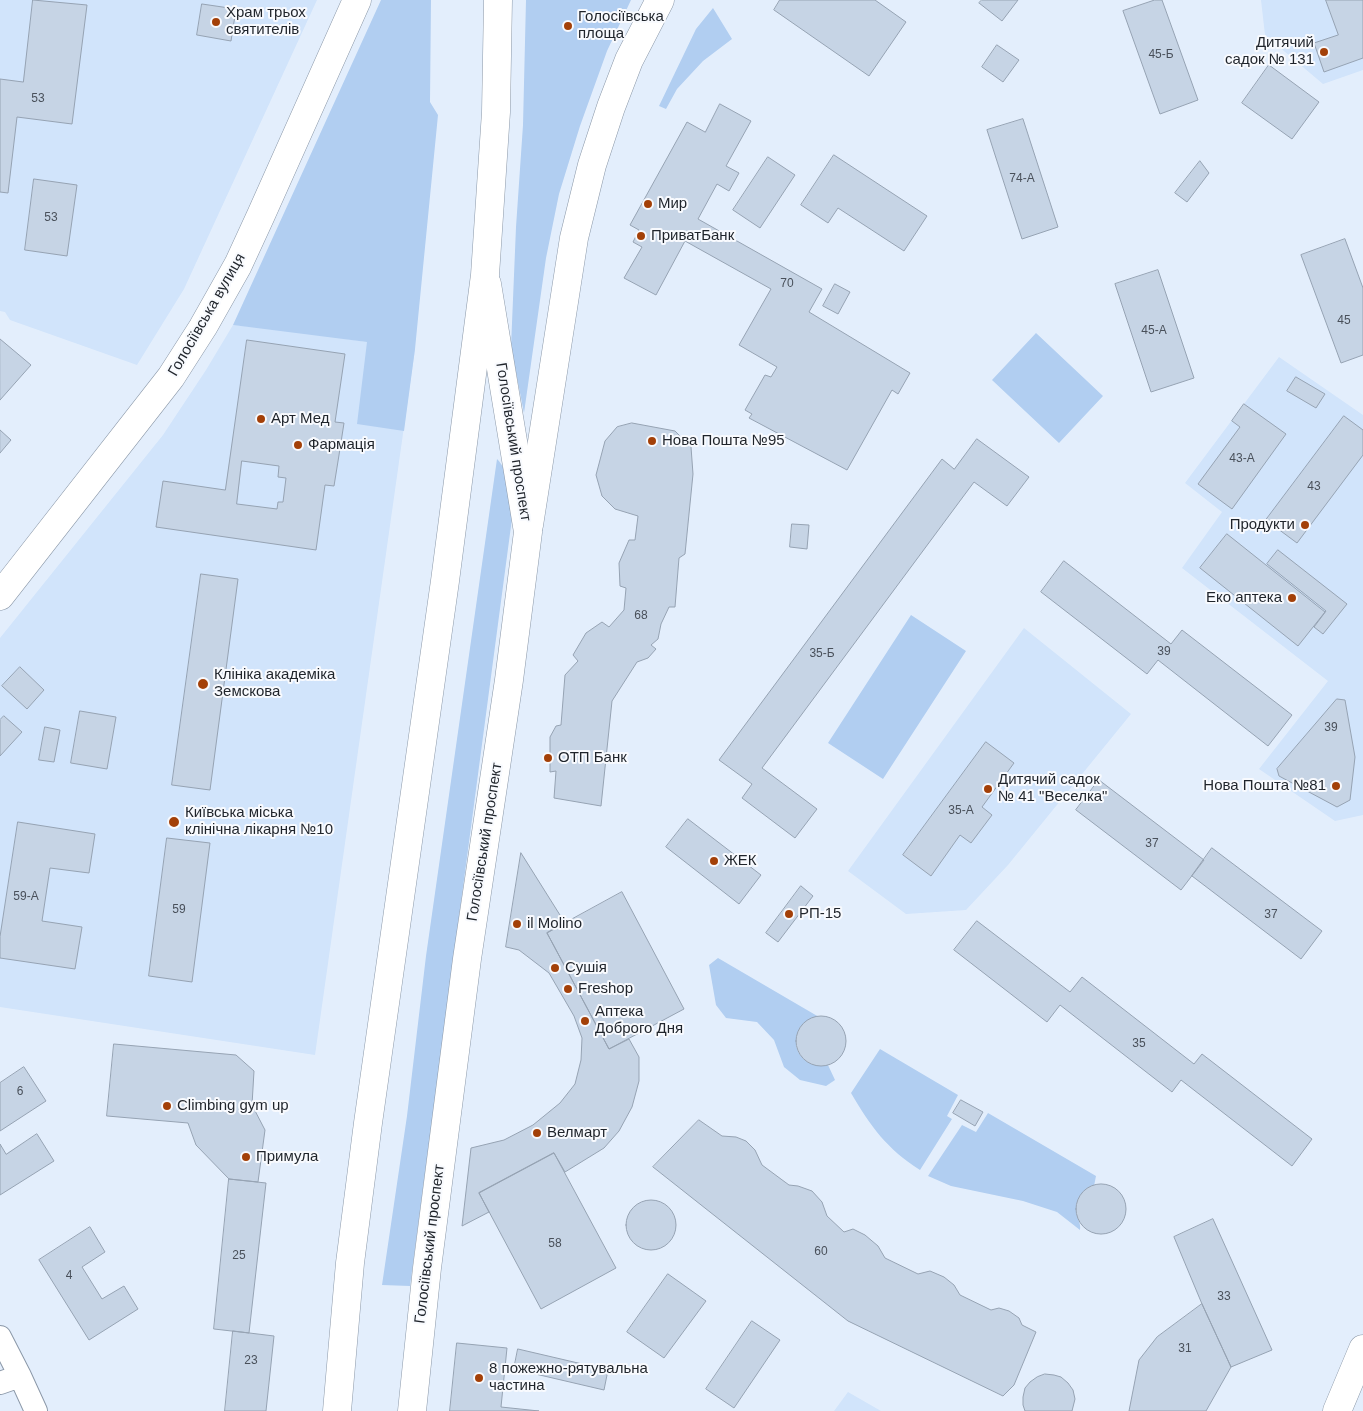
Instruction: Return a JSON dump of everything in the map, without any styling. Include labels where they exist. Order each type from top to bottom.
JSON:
[{"type":"main road","name":"Голосіївська вулиця","points":[[0,596],[171,377],[203,327],[238,265],[262,215],[357,0]]},
{"type":"main road","name":"Голосіївський проспект","points":[[337,1411],[350,1263],[366,1131],[441,610],[485,275],[496,112],[498,0]]},
{"type":"main road","points":[[528,532],[574,238],[592,165],[629,60],[660,0]]},
{"type":"main road","name":"Голосіївський проспект","points":[[412,1411],[426,1268],[465,969],[505,710],[528,532],[485,275]]},
{"type":"main road","points":[[1337,1411],[1363,1349]]},
{"type":"street","points":[[0,1337],[10,1380],[36,1411]]},
{"type":"shaded area","points":[[0,0],[317,0],[184,289],[137,365],[10,320],[5,312],[0,311]]},
{"type":"shaded area","points":[[381,0],[431,0],[430,102],[438,115],[415,349],[404,431],[357,424],[367,342],[233,325]]},
{"type":"shaded area","points":[[526,0],[631,0],[607,51],[580,126],[559,194],[546,258],[524,413],[511,347],[523,125]]},
{"type":"shaded area","name":"Дитячий садок № 131","points":[[1261,0],[1363,0],[1363,70],[1323,84],[1265,35]]},
{"type":"shaded area","points":[[713,8],[732,39],[703,61],[677,89],[666,109],[659,106],[696,29]]},
{"type":"shaded area","name":"Київська міська клінічна лікарня №10","points":[[233,325],[278,329],[415,349],[315,1055],[0,1007],[0,638],[163,435]]},
{"type":"shaded area","points":[[1036,333],[1103,396],[1059,443],[992,380]]},
{"type":"shaded area","points":[[1279,357],[1363,415],[1363,815],[1335,821],[1259,769],[1328,681],[1182,568],[1222,512],[1185,483]]},
{"type":"shaded area","points":[[497,459],[507,476],[513,511],[410,1286],[382,1285],[407,1116],[426,956]]},
{"type":"shaded area","points":[[911,615],[966,651],[883,779],[828,743]]},
{"type":"shaded area","name":"Дитячий садок № 41 \"Веселка\"","points":[[1024,628],[1131,714],[1008,865],[966,910],[906,914],[848,871]]},
{"type":"shaded area","points":[[718,958],[819,1017],[808,1022],[800,1029],[796,1046],[806,1060],[816,1064],[828,1065],[835,1080],[826,1086],[800,1080],[784,1067],[774,1040],[757,1022],[726,1018],[716,1005],[709,965]]},
{"type":"shaded area","points":[[880,1049],[958,1095],[947,1116],[952,1119],[920,1170],[889,1145],[851,1093]]},
{"type":"shaded area","points":[[988,1113],[1096,1176],[1094,1186],[1086,1191],[1078,1201],[1076,1209],[1080,1230],[1057,1212],[1023,1201],[951,1186],[928,1176],[962,1125],[976,1132]]},
{"type":"shaded area","points":[[848,1392],[881,1411],[834,1411]]},
{"type":"building","points":[[33,0],[87,5],[72,124],[17,117],[8,193],[0,192],[0,79],[23,82]]},
{"type":"building","points":[[780,0],[875,0],[906,22],[869,76],[774,10]]},
{"type":"building","points":[[982,0],[1018,0],[1002,21],[979,3]]},
{"type":"building","points":[[1155,0],[1162,0],[1198,100],[1160,114],[1123,11]]},
{"type":"building","points":[[1326,0],[1363,0],[1363,58],[1324,72],[1314,43],[1338,35]]},
{"type":"building","name":"Храм трьох святителів","points":[[202,4],[236,9],[231,41],[197,35]]},
{"type":"building","points":[[997,45],[1019,60],[1003,82],[982,67]]},
{"type":"building","points":[[1269,65],[1319,102],[1292,139],[1242,103]]},
{"type":"building","points":[[720,104],[751,121],[726,166],[739,173],[729,191],[717,184],[698,219],[822,289],[809,312],[910,373],[898,394],[892,390],[847,470],[749,418],[752,414],[745,410],[765,375],[771,377],[777,367],[739,345],[771,289],[685,241],[656,295],[624,278],[642,247],[633,242],[639,230],[630,225],[687,122],[705,132]]},
{"type":"building","points":[[1023,119],[1058,227],[1022,239],[987,130]]},
{"type":"building","points":[[834,155],[927,216],[904,251],[838,208],[828,223],[801,205]]},
{"type":"building","points":[[768,157],[795,175],[760,228],[733,210]]},
{"type":"building","points":[[1200,161],[1209,173],[1187,202],[1175,193]]},
{"type":"building","points":[[34,179],[77,185],[67,256],[25,250]]},
{"type":"building","points":[[1345,239],[1363,288],[1363,355],[1341,363],[1301,255]]},
{"type":"building","points":[[1158,270],[1194,378],[1151,392],[1115,284]]},
{"type":"building","points":[[835,284],[850,292],[838,314],[823,306]]},
{"type":"building","points":[[0,339],[31,365],[0,400]]},
{"type":"building","points":[[247,340],[345,354],[335,422],[344,423],[334,486],[325,485],[316,550],[156,527],[163,481],[225,490]],"holes":[[[242,461],[279,466],[278,477],[286,478],[283,502],[278,502],[277,509],[237,504]]]},
{"type":"building","points":[[1296,377],[1325,394],[1316,408],[1287,391]]},
{"type":"building","points":[[1244,404],[1286,434],[1232,509],[1198,484],[1240,427],[1232,421]]},
{"type":"building","points":[[1344,416],[1363,430],[1363,455],[1297,543],[1266,520]]},
{"type":"building","points":[[632,423],[675,431],[691,447],[693,474],[685,554],[679,558],[675,607],[669,607],[661,624],[658,639],[651,645],[656,649],[648,658],[637,662],[612,701],[601,806],[554,798],[556,771],[550,772],[550,737],[556,726],[561,725],[565,675],[578,661],[573,655],[586,633],[602,622],[609,627],[624,610],[626,588],[620,586],[619,563],[629,540],[635,540],[638,516],[615,509],[602,496],[596,475],[605,441],[617,427]]},
{"type":"building","points":[[0,430],[11,440],[0,453]]},
{"type":"building","points":[[977,439],[1029,477],[1007,506],[974,482],[762,768],[817,809],[795,838],[742,798],[752,784],[719,760],[942,459],[954,469]]},
{"type":"building","points":[[792,524],[809,525],[807,549],[790,547]]},
{"type":"building","points":[[1227,534],[1325,612],[1298,646],[1200,568]]},
{"type":"building","points":[[1278,550],[1347,604],[1323,634],[1314,627],[1326,611],[1267,564]]},
{"type":"building","points":[[1064,561],[1171,644],[1182,630],[1292,715],[1268,746],[1158,660],[1147,674],[1041,592]]},
{"type":"building","points":[[201,574],[238,579],[210,790],[172,785]]},
{"type":"building","points":[[20,667],[44,690],[27,709],[2,686]]},
{"type":"building","points":[[1337,699],[1345,700],[1355,757],[1350,800],[1337,807],[1279,776],[1277,769]]},
{"type":"building","points":[[80,711],[116,717],[107,769],[71,763]]},
{"type":"building","points":[[4,716],[22,732],[0,756],[0,720]]},
{"type":"building","points":[[45,727],[60,730],[54,762],[39,760]]},
{"type":"building","points":[[986,742],[1014,763],[982,807],[992,815],[971,843],[960,835],[931,876],[903,855]]},
{"type":"building","points":[[1099,780],[1204,860],[1181,890],[1076,810]]},
{"type":"building","name":"ЖЕК","points":[[688,819],[761,875],[739,904],[666,847]]},
{"type":"building","points":[[18,822],[95,834],[89,873],[50,868],[42,921],[82,927],[75,969],[0,958],[0,937]]},
{"type":"building","points":[[167,838],[210,843],[192,982],[149,976]]},
{"type":"building","points":[[1212,848],[1322,931],[1301,959],[1192,876]]},
{"type":"building","points":[[521,853],[565,923],[547,933],[609,1049],[629,1039],[639,1057],[639,1081],[632,1107],[619,1131],[604,1148],[565,1172],[554,1153],[479,1193],[489,1212],[462,1226],[471,1148],[504,1140],[533,1125],[560,1103],[575,1084],[581,1060],[582,1038],[574,1016],[549,973],[519,950],[506,947]]},
{"type":"building","name":"РП-15","points":[[801,886],[813,896],[778,942],[766,933]]},
{"type":"building","points":[[622,892],[684,1009],[609,1049],[547,933]]},
{"type":"building","points":[[977,921],[1070,992],[1082,977],[1194,1064],[1202,1054],[1312,1139],[1292,1166],[1181,1080],[1172,1092],[1060,1005],[1047,1022],[954,950]]},
{"type":"building","points":[[821,1016],[835,1020],[842,1027],[846,1041],[842,1055],[835,1062],[821,1066],[807,1062],[800,1055],[796,1041],[800,1027],[807,1020]]},
{"type":"building","points":[[114,1044],[236,1055],[254,1071],[252,1105],[265,1130],[258,1182],[229,1179],[196,1145],[188,1123],[107,1116]]},
{"type":"building","points":[[24,1067],[46,1101],[0,1131],[0,1083]]},
{"type":"building","points":[[961,1100],[983,1112],[975,1126],[953,1113]]},
{"type":"building","points":[[699,1120],[722,1136],[736,1137],[746,1141],[755,1150],[762,1165],[789,1185],[812,1191],[822,1202],[827,1216],[844,1232],[853,1229],[865,1235],[878,1246],[885,1258],[918,1274],[930,1271],[944,1277],[954,1285],[960,1295],[991,1310],[999,1308],[1009,1311],[1019,1318],[1022,1325],[1036,1332],[1014,1385],[1003,1396],[848,1321],[653,1167]]},
{"type":"building","points":[[37,1134],[54,1161],[0,1195],[0,1144],[6,1154]]},
{"type":"building","points":[[554,1153],[616,1268],[541,1309],[479,1193]]},
{"type":"building","points":[[229,1179],[266,1183],[249,1333],[214,1329]]},
{"type":"building","points":[[1101,1184],[1115,1188],[1122,1195],[1126,1209],[1122,1223],[1115,1230],[1101,1234],[1087,1230],[1080,1223],[1076,1209],[1080,1195],[1087,1188]]},
{"type":"building","points":[[651,1200],[665,1204],[672,1211],[676,1225],[672,1239],[665,1246],[651,1250],[637,1246],[630,1239],[626,1225],[630,1211],[637,1204]]},
{"type":"building","points":[[1213,1219],[1272,1350],[1231,1367],[1174,1237]]},
{"type":"building","points":[[90,1227],[105,1252],[82,1267],[102,1299],[124,1286],[138,1309],[89,1340],[39,1260]]},
{"type":"building","points":[[668,1274],[706,1301],[664,1358],[627,1332]]},
{"type":"building","points":[[1202,1304],[1231,1367],[1206,1411],[1129,1411],[1139,1360],[1157,1337]]},
{"type":"building","points":[[752,1321],[780,1340],[734,1408],[706,1389]]},
{"type":"building","points":[[233,1331],[274,1336],[266,1411],[225,1411]]},
{"type":"building","name":"8 пожежно-рятувальна частина","points":[[457,1343],[507,1348],[501,1407],[539,1411],[450,1411]]},
{"type":"building","points":[[518,1349],[608,1370],[604,1390],[514,1369]]},
{"type":"building","points":[[1045,1374],[1061,1377],[1068,1383],[1073,1390],[1075,1399],[1072,1411],[1025,1411],[1023,1397],[1025,1388],[1037,1377]]},
{"type":"place","name":"Храм трьох святителів","points":[[216,22]]},
{"type":"place","name":"Голосіївська площа","points":[[568,26]]},
{"type":"place","name":"Дитячий садок № 131","points":[[1324,52]]},
{"type":"place","name":"Мир","points":[[648,204]]},
{"type":"place","name":"ПриватБанк","points":[[641,236]]},
{"type":"place","name":"Арт Мед","points":[[261,419]]},
{"type":"place","name":"Нова Пошта №95","points":[[652,441]]},
{"type":"place","name":"Фармація","points":[[298,445]]},
{"type":"place","name":"Продукти","points":[[1305,525]]},
{"type":"place","name":"Еко аптека","points":[[1292,598]]},
{"type":"place","name":"Клініка академіка Земскова","points":[[203,684]]},
{"type":"place","name":"ОТП Банк","points":[[548,758]]},
{"type":"place","name":"Нова Пошта №81","points":[[1336,786]]},
{"type":"place","name":"Дитячий садок № 41 \"Веселка\"","points":[[988,789]]},
{"type":"place","name":"Київська міська клінічна лікарня №10","points":[[174,822]]},
{"type":"place","name":"ЖЕК","points":[[714,861]]},
{"type":"place","name":"РП-15","points":[[789,914]]},
{"type":"place","name":"il Molino","points":[[517,924]]},
{"type":"place","name":"Сушія","points":[[555,968]]},
{"type":"place","name":"Freshop","points":[[568,989]]},
{"type":"place","name":"Аптека Доброго Дня","points":[[585,1021]]},
{"type":"place","name":"Climbing gym up","points":[[167,1106]]},
{"type":"place","name":"Велмарт","points":[[537,1133]]},
{"type":"place","name":"Примула","points":[[246,1157]]},
{"type":"place","name":"8 пожежно-рятувальна частина","points":[[479,1378]]}]
